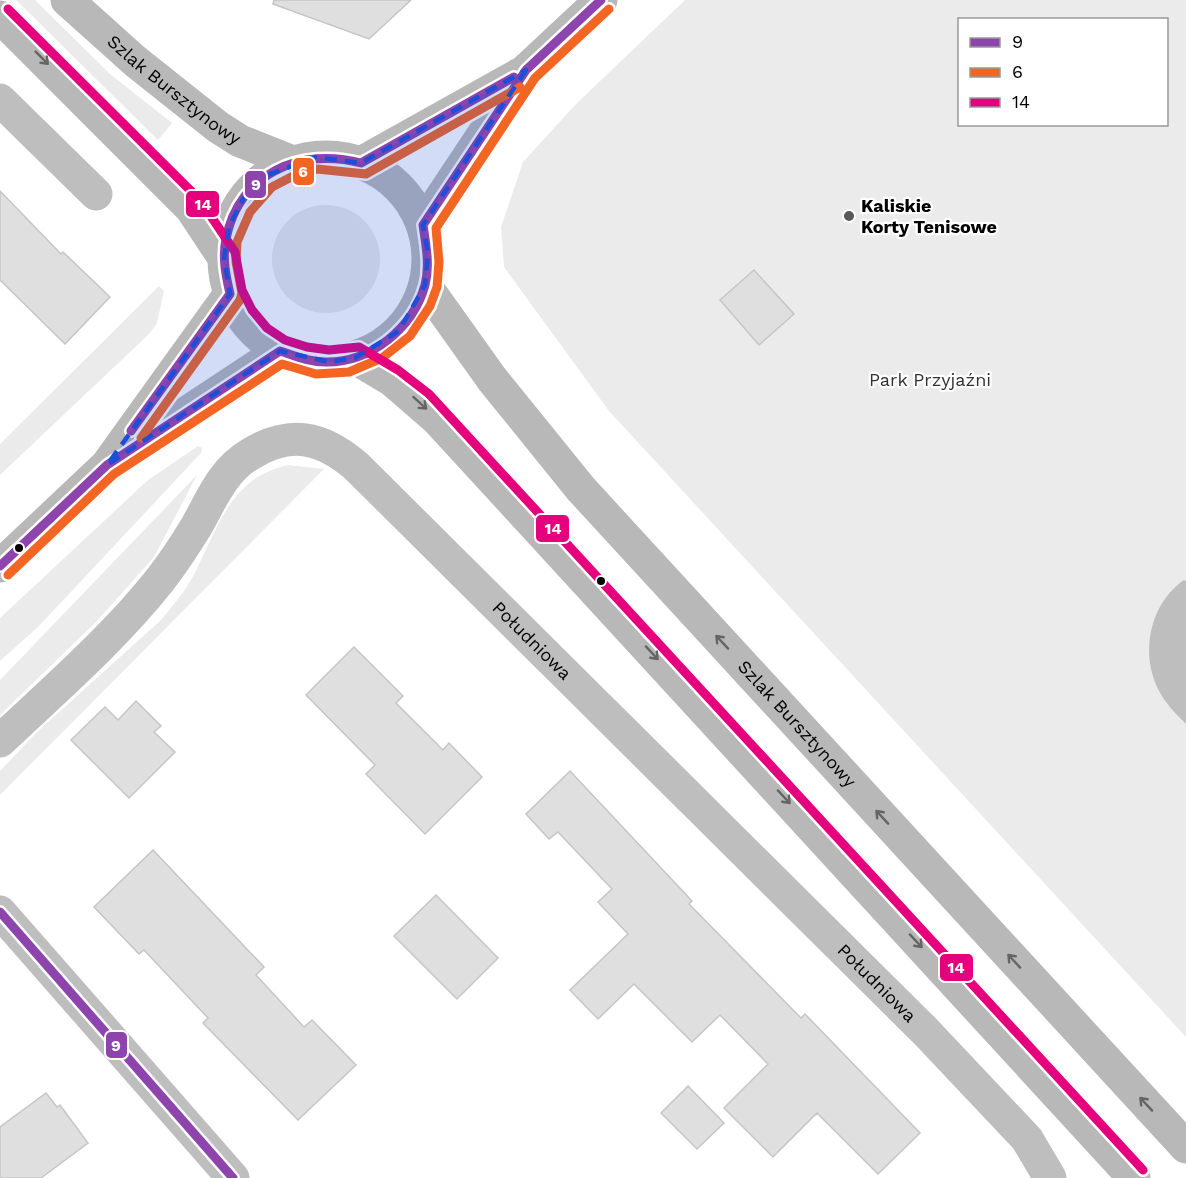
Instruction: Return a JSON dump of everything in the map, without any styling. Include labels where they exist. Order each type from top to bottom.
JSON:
[{"type":"main road","name":"Szlak Bursztynowy","points":[[67,0],[135,61],[218,127],[256,148],[293,162]]},
{"type":"main road","points":[[423,225],[526,70],[601,0]]},
{"type":"main road","points":[[0,17],[191,208],[224,258]]},
{"type":"main road","points":[[361,163],[526,70]]},
{"type":"main road","points":[[315,157],[339,157],[361,163],[386,176],[407,196],[423,225],[428,253],[425,285],[415,310],[399,331],[379,347],[355,358],[329,362],[304,359],[280,351],[259,337],[248,324],[230,294],[224,258],[229,227],[243,199],[265,176],[293,162],[315,157]]},
{"type":"main road","name":"Szlak Bursztynowy","points":[[425,285],[485,370],[581,489],[1186,1147]]},
{"type":"main road","points":[[107,465],[230,294]]},
{"type":"main road","points":[[0,566],[107,465],[280,351]]},
{"type":"main road","points":[[355,358],[392,380],[437,419],[1134,1178]]},
{"type":"street","points":[[0,100],[96,194]]},
{"type":"street","name":"Południowa","points":[[0,741],[140,605],[180,553],[228,474],[248,455],[272,443],[294,439],[317,441],[338,450],[356,466],[926,1032],[1020,1132],[1050,1178]]},
{"type":"street","points":[[0,912],[233,1178]]},
{"type":"highlighted area","points":[[526,70],[423,225],[428,253],[425,285],[399,331],[355,358],[329,362],[280,351],[107,465],[230,294],[224,258],[229,227],[243,199],[265,176],[316,157],[361,163]]},
{"type":"green space","points":[[16,0],[35,0],[110,74],[172,123],[158,140]]},
{"type":"green space","name":"Park Przyjaźni","points":[[685,0],[1186,0],[1186,1037],[609,411],[504,267],[501,227],[523,162],[576,104]]},
{"type":"green space","points":[[326,205],[347,209],[364,221],[376,238],[380,259],[376,280],[364,297],[347,309],[326,313],[305,309],[288,297],[276,280],[272,259],[276,238],[288,221],[305,209]]},
{"type":"green space","points":[[159,286],[164,291],[157,323],[149,334],[0,475],[0,444]]},
{"type":"green space","points":[[198,446],[202,448],[201,453],[39,626],[0,661],[0,618],[148,480]]},
{"type":"green space","points":[[288,465],[324,469],[0,795],[0,771],[37,732],[160,621],[176,601],[191,580],[217,526],[237,495],[267,472]]},
{"type":"green space","points":[[197,475],[154,557],[96,622],[0,715],[0,680]]},
{"type":"shaded area","points":[[1184,580],[1186,581],[1186,724],[1169,706],[1158,688],[1149,655],[1154,621],[1161,605]]},
{"type":"building","points":[[274,0],[411,0],[369,39],[273,4]]},
{"type":"building","points":[[0,191],[61,254],[63,252],[110,297],[65,344],[0,280]]},
{"type":"building","points":[[754,270],[794,314],[759,345],[720,300]]},
{"type":"building","points":[[354,647],[403,696],[396,703],[443,750],[449,743],[482,777],[425,834],[366,774],[375,765],[306,695]]},
{"type":"building","points":[[136,701],[161,726],[154,732],[175,752],[129,798],[71,740],[105,707],[118,720]]},
{"type":"building","points":[[570,771],[692,901],[689,904],[801,1018],[805,1014],[920,1133],[878,1174],[817,1113],[773,1157],[724,1108],[768,1064],[720,1015],[692,1042],[634,984],[598,1019],[570,990],[628,934],[598,902],[612,889],[558,832],[549,839],[526,814]]},
{"type":"building","points":[[153,850],[264,967],[256,975],[304,1027],[312,1020],[356,1065],[298,1120],[203,1023],[208,1018],[144,950],[139,954],[94,907]]},
{"type":"building","points":[[436,895],[498,958],[457,999],[394,936]]},
{"type":"building","points":[[688,1086],[724,1123],[697,1149],[661,1113]]},
{"type":"building","points":[[46,1093],[57,1107],[60,1105],[88,1143],[41,1178],[0,1178],[0,1127]]},
{"type":"transit line","name":"9","points":[[0,566],[107,465],[280,351],[313,361],[342,361],[374,349],[400,329],[419,301],[425,285],[427,263],[423,225],[526,70],[601,0]]},
{"type":"transit line","name":"14","points":[[8,9],[200,200],[235,252],[242,290],[252,310],[267,328],[285,340],[307,347],[329,350],[359,347],[398,370],[429,394],[1143,1170]]},
{"type":"transit line","name":"6","points":[[8,575],[114,474],[282,364],[316,374],[349,372],[382,358],[410,336],[430,306],[437,287],[439,262],[436,228],[535,78],[609,9]]},
{"type":"transit line","name":"9","points":[[131,431],[230,294],[224,260],[226,239],[233,216],[244,197],[259,182],[276,170],[316,159],[339,159],[361,163],[514,77]]},
{"type":"transit line","name":"6","points":[[141,438],[240,300],[242,293],[236,262],[237,242],[250,212],[272,187],[301,172],[317,169],[366,174],[520,87]]},
{"type":"transit line","name":"9","points":[[0,912],[233,1178]]},
{"type":"place","name":"Kaliskie Korty Tenisowe","points":[[849,216]]}]
